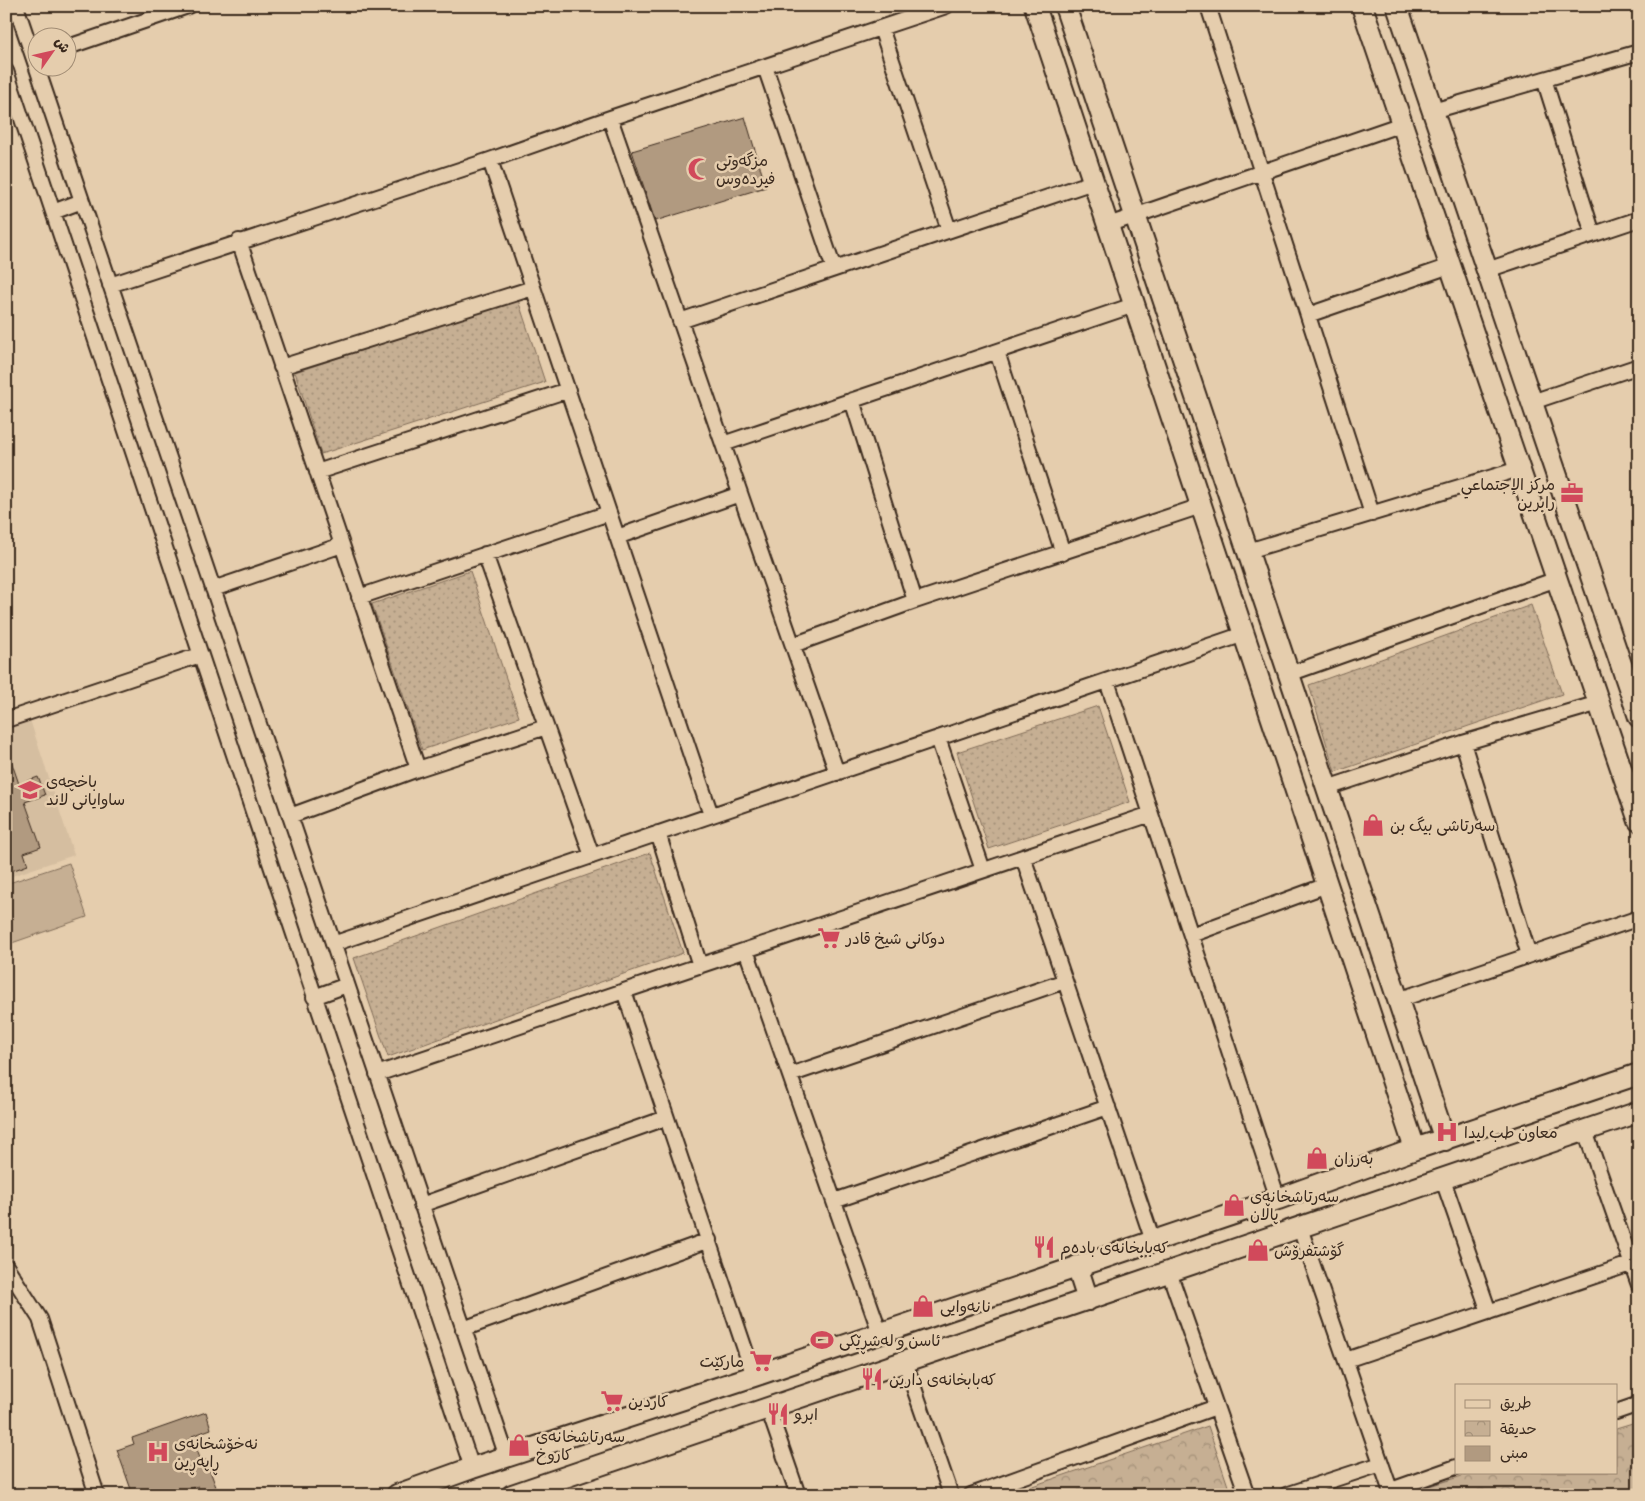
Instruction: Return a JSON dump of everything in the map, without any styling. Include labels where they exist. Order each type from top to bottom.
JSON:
[{"type":"street","points":[[16,6],[28,38]]},
{"type":"street","points":[[78,44],[188,6]]},
{"type":"street","points":[[110,285],[490,160],[946,6]]},
{"type":"street","points":[[1034,6],[1415,1150]]},
{"type":"street","points":[[1065,6],[1445,1140]]},
{"type":"street","points":[[1208,6],[1372,514]]},
{"type":"street","points":[[1362,6],[1639,821]]},
{"type":"street","points":[[1397,6],[1639,717]]},
{"type":"street","points":[[881,28],[948,230]]},
{"type":"street","points":[[1433,111],[1639,52]]},
{"type":"street","points":[[765,67],[834,269]]},
{"type":"street","points":[[6,72],[472,1468]]},
{"type":"street","points":[[42,78],[110,285],[507,1457]]},
{"type":"street","points":[[1544,79],[1593,234]]},
{"type":"street","points":[[610,118],[836,773]]},
{"type":"street","points":[[1108,225],[1402,124]]},
{"type":"street","points":[[490,160],[711,815]]},
{"type":"street","points":[[680,321],[1093,182]]},
{"type":"street","points":[[53,212],[82,200]]},
{"type":"street","points":[[1487,270],[1639,219]]},
{"type":"street","points":[[239,241],[418,769]]},
{"type":"street","points":[[1308,314],[1450,266]]},
{"type":"street","points":[[281,367],[533,288]]},
{"type":"street","points":[[723,444],[1134,306]]},
{"type":"street","points":[[1477,345],[1509,333]]},
{"type":"street","points":[[997,352],[1063,553]]},
{"type":"street","points":[[1532,402],[1639,366]]},
{"type":"street","points":[[317,472],[568,390]]},
{"type":"street","points":[[852,400],[915,601]]},
{"type":"street","points":[[1248,552],[1519,469]]},
{"type":"street","points":[[617,537],[740,494]]},
{"type":"street","points":[[792,645],[915,601],[1201,506]]},
{"type":"street","points":[[360,597],[609,513]]},
{"type":"street","points":[[213,588],[342,545]]},
{"type":"street","points":[[485,554],[592,856]]},
{"type":"street","points":[[1289,674],[1556,578]]},
{"type":"street","points":[[333,944],[1244,634]]},
{"type":"street","points":[[6,720],[200,655]]},
{"type":"street","points":[[1107,681],[1278,1199]]},
{"type":"street","points":[[1327,788],[1463,743],[1599,703]]},
{"type":"street","points":[[290,816],[418,769],[546,727]]},
{"type":"street","points":[[938,738],[983,870]]},
{"type":"street","points":[[1463,743],[1529,956]]},
{"type":"street","points":[[377,1074],[1151,814]]},
{"type":"street","points":[[658,834],[700,966]]},
{"type":"street","points":[[1023,857],[1153,1241]]},
{"type":"street","points":[[1191,935],[1327,884]]},
{"type":"street","points":[[1398,1000],[1639,918]]},
{"type":"street","points":[[746,950],[880,1333]]},
{"type":"street","points":[[790,1075],[1065,981]]},
{"type":"street","points":[[314,997],[347,985]]},
{"type":"street","points":[[624,991],[754,1376]]},
{"type":"street","points":[[397,1495],[472,1468],[754,1376],[1278,1199],[1639,1074]]},
{"type":"street","points":[[834,1201],[1108,1107]]},
{"type":"street","points":[[512,1495],[1639,1112]]},
{"type":"street","points":[[422,1205],[666,1118]]},
{"type":"street","points":[[1584,1131],[1635,1262],[1639,1285]]},
{"type":"street","points":[[1443,1180],[1488,1312]]},
{"type":"street","points":[[1300,1228],[1392,1492],[1455,1467]]},
{"type":"street","points":[[463,1329],[709,1240]]},
{"type":"street","points":[[1346,1360],[1635,1262]]},
{"type":"street","points":[[6,1266],[40,1320],[97,1495]]},
{"type":"street","points":[[1077,1266],[1088,1300]]},
{"type":"street","points":[[1169,1272],[1247,1495]]},
{"type":"street","points":[[905,1362],[951,1495]]},
{"type":"street","points":[[1618,1411],[1639,1404]]},
{"type":"street","points":[[971,1495],[1216,1406]]},
{"type":"street","points":[[768,1408],[798,1495]]},
{"type":"street","points":[[1286,1495],[1381,1464]]},
{"type":"shaded area","name":"باخچەی ساوایانی لاند","points":[[29,717],[74,855],[6,878],[6,725]]},
{"type":"green space","points":[[518,300],[545,382],[321,454],[295,372]]},
{"type":"green space","points":[[470,571],[519,717],[422,750],[372,604]]},
{"type":"green space","points":[[1531,605],[1562,694],[1335,772],[1309,685]]},
{"type":"green space","points":[[1098,706],[1130,802],[989,849],[957,752]]},
{"type":"green space","points":[[650,853],[683,953],[388,1057],[354,958]]},
{"type":"green space","points":[[69,863],[87,917],[6,945],[6,884]]},
{"type":"green space","points":[[1639,1422],[1639,1495],[1414,1495],[1413,1491],[1468,1474],[1618,1474],[1618,1428]]},
{"type":"green space","points":[[1208,1426],[1231,1495],[1006,1495]]},
{"type":"building","name":"مزگە‌وتی فیردە‌وس","points":[[745,117],[766,187],[655,221],[632,151]]},
{"type":"building","points":[[8,752],[19,784],[38,777],[45,795],[25,802],[41,847],[24,853],[28,865],[6,873],[6,753]]},
{"type":"building","name":"نەخۆشخانەی ڕاپەڕین","points":[[206,1412],[211,1429],[192,1436],[201,1461],[206,1460],[216,1487],[200,1493],[198,1486],[172,1495],[133,1495],[117,1450],[134,1444],[132,1438]]},
{"type":"place","name":"مزگە‌وتی فیردە‌وس","points":[[699,169]]},
{"type":"place","name":"مركز الإجتماعي رابرين","points":[[1572,493]]},
{"type":"place","name":"باخچەی ساوایانی لاند","points":[[30,790]]},
{"type":"place","name":"سەرتاشی بیگ بن","points":[[1373,825]]},
{"type":"place","name":"دوکانی شیخ قادر","points":[[829,938]]},
{"type":"place","name":"معاون طب لیدا","points":[[1447,1132]]},
{"type":"place","name":"بەرزان","points":[[1317,1158]]},
{"type":"place","name":"سەرتاشخانەی پاڵان","points":[[1234,1205]]},
{"type":"place","name":"کەبابخانەی بادەم","points":[[1044,1247]]},
{"type":"place","name":"گۆشتفرۆش","points":[[1258,1250]]},
{"type":"place","name":"نانەوایی","points":[[923,1306]]},
{"type":"place","name":"ئاسن و لەشڕێکی","points":[[822,1340]]},
{"type":"place","name":"مارکێت","points":[[761,1361]]},
{"type":"place","name":"کەبابخانەی دارین","points":[[872,1379]]},
{"type":"place","name":"كاردين","points":[[612,1401]]},
{"type":"place","name":"ابرو","points":[[778,1414]]},
{"type":"place","name":"سەرتاشخانەی کاروخ","points":[[519,1445]]},
{"type":"place","name":"نەخۆشخانەی ڕاپەڕین","points":[[158,1452]]}]
